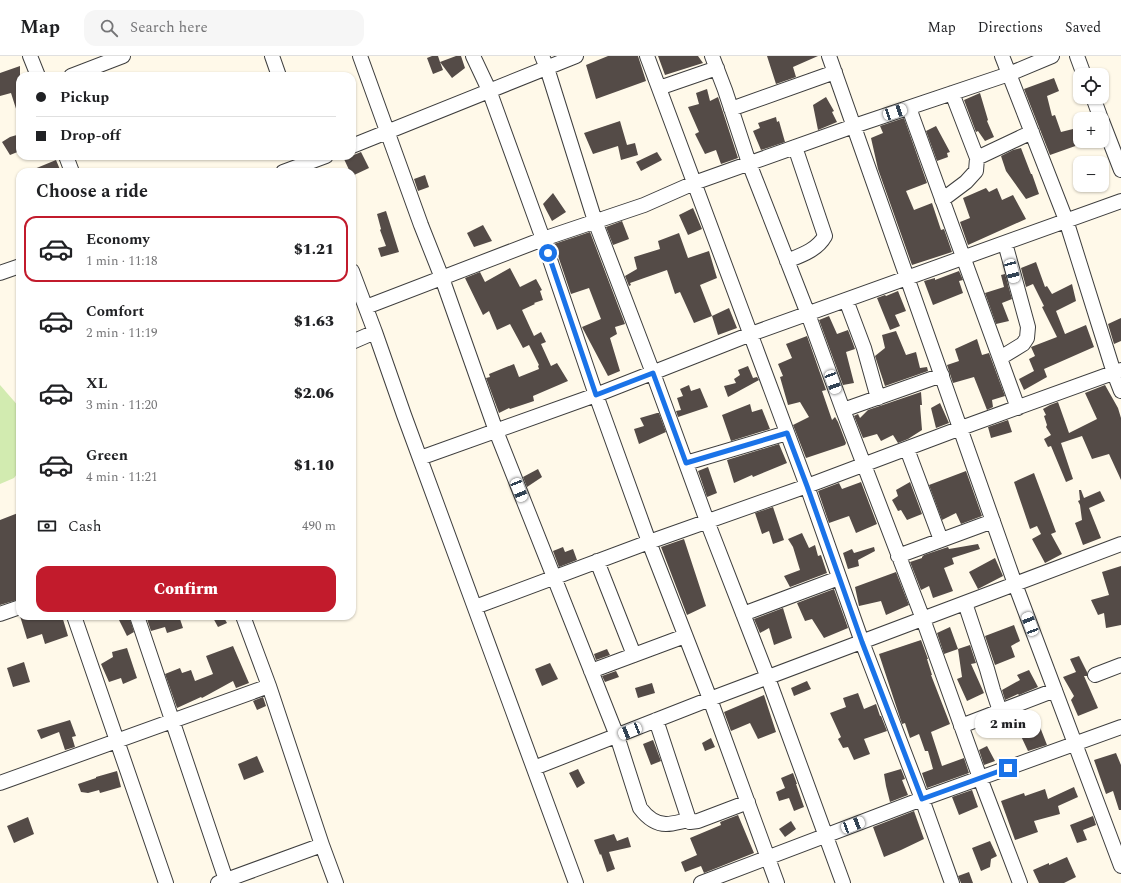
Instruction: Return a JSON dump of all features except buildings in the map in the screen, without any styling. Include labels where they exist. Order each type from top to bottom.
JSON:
[{"type":"street","points":[[30,56],[36,72]]},
{"type":"street","points":[[81,72],[123,56]]},
{"type":"street","points":[[272,56],[278,72]]},
{"type":"street","points":[[360,56],[386,132],[442,278],[496,431],[591,670],[616,736],[640,808],[647,817],[666,824],[689,820],[690,822],[698,821],[748,802]]},
{"type":"street","points":[[473,56],[489,90],[649,542],[710,699],[778,883]]},
{"type":"street","points":[[356,144],[489,90],[544,62],[576,56]]},
{"type":"street","points":[[647,56],[751,334],[862,642],[922,799],[952,883]]},
{"type":"street","points":[[829,56],[993,521],[1121,866]]},
{"type":"street","points":[[1002,56],[1066,220],[1118,371],[1121,391]]},
{"type":"street","points":[[366,307],[543,239],[649,203],[694,182],[854,126],[1010,74],[1052,56]]},
{"type":"street","points":[[1077,56],[1081,68]]},
{"type":"street","points":[[544,62],[595,221],[707,521],[768,678],[843,883]]},
{"type":"street","points":[[659,88],[714,62],[749,163],[788,261],[923,619],[980,778],[1020,883]]},
{"type":"street","points":[[731,109],[835,72]]},
{"type":"street","points":[[942,200],[966,182],[976,171],[977,158],[952,94]]},
{"type":"street","points":[[909,108],[1018,408]]},
{"type":"street","points":[[977,158],[1032,132]]},
{"type":"street","points":[[1109,138],[1121,170]]},
{"type":"street","points":[[788,261],[811,250],[821,243],[825,236],[795,147]]},
{"type":"street","points":[[295,168],[311,163]]},
{"type":"street","points":[[420,458],[596,395],[751,334],[1121,201]]},
{"type":"street","points":[[1000,358],[1023,344],[1027,338],[1028,327],[1005,243]]},
{"type":"street","points":[[0,273],[16,267]]},
{"type":"street","points":[[356,281],[576,883]]},
{"type":"street","points":[[846,300],[864,348],[878,398]]},
{"type":"street","points":[[356,340],[375,332]]},
{"type":"street","points":[[475,607],[1118,371]]},
{"type":"street","points":[[843,410],[942,375]]},
{"type":"street","points":[[686,463],[787,433]]},
{"type":"street","points":[[907,449],[941,540]]},
{"type":"street","points":[[898,556],[993,521]]},
{"type":"street","points":[[534,768],[710,699],[1016,584],[1119,549]]},
{"type":"street","points":[[597,561],[634,654]]},
{"type":"street","points":[[743,614],[839,578]]},
{"type":"street","points":[[965,604],[988,669],[1000,711]]},
{"type":"street","points":[[0,614],[16,608]]},
{"type":"street","points":[[75,620],[166,883]]},
{"type":"street","points":[[138,620],[224,882],[322,845]]},
{"type":"street","points":[[244,620],[269,686],[336,883]]},
{"type":"street","points":[[591,670],[685,636]]},
{"type":"street","points":[[1095,675],[1121,665]]},
{"type":"street","points":[[0,783],[269,686]]},
{"type":"street","points":[[961,726],[1055,690]]},
{"type":"street","points":[[656,720],[689,820]]},
{"type":"street","points":[[701,883],[922,799],[1121,727]]},
{"type":"green space","points":[[0,385],[16,403],[16,475],[14,478],[0,484]]},
{"type":"route","points":[[548,253],[596,395],[653,373],[686,463],[787,433],[862,642],[922,799],[1008,768]]}]
